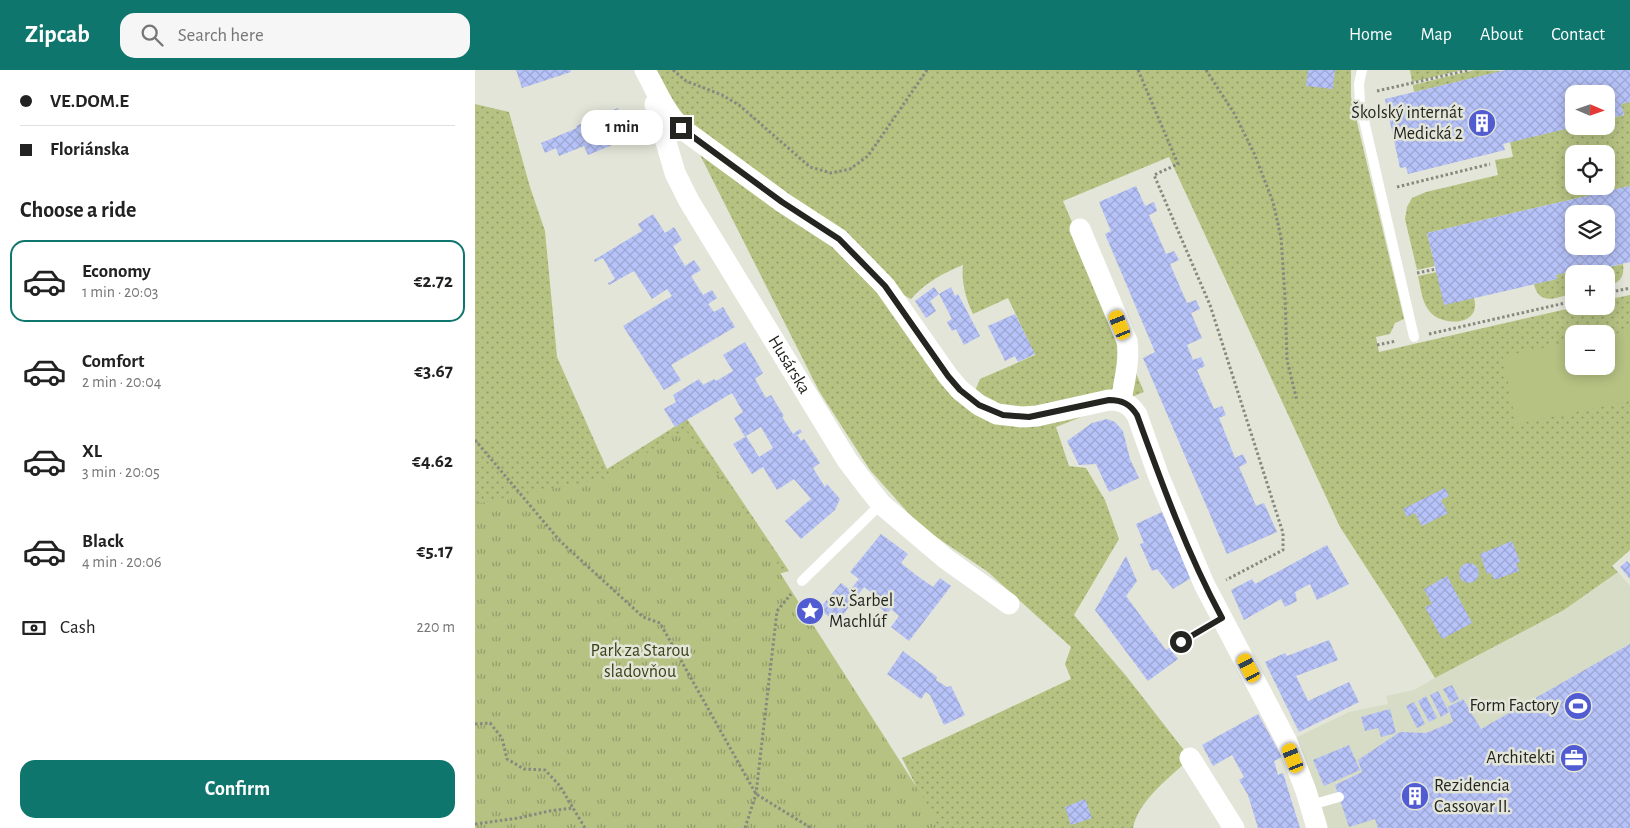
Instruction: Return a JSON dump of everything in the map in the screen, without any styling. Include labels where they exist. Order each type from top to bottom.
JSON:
[{"type":"street","points":[[645,70],[665,107],[681,128],[782,202],[839,239],[885,286],[948,376],[960,390],[988,410],[1008,416],[1029,417],[1109,400],[1121,401],[1132,408],[1137,415],[1159,477],[1203,584],[1287,742],[1311,805],[1317,828]]},
{"type":"street","name":"Husárska","points":[[645,70],[675,173],[689,200],[847,460],[881,504],[946,559],[1009,604]]},
{"type":"street","points":[[1081,229],[1127,341],[1127,366],[1121,401]]},
{"type":"street","points":[[1190,758],[1233,828]]},
{"type":"lane","points":[[1362,70],[1359,95],[1363,122],[1414,337]]},
{"type":"lane","points":[[802,581],[881,504]]},
{"type":"lane","points":[[1181,642],[1222,618]]},
{"type":"lane","points":[[1311,805],[1339,797]]},
{"type":"path","points":[[673,70],[686,81],[722,95],[739,105],[810,167],[831,173],[850,169],[868,156],[927,70]]},
{"type":"path","points":[[1138,70],[1178,164],[1154,175],[1210,304],[1283,533],[1283,550],[1243,571]]},
{"type":"path","points":[[1206,70],[1234,113],[1254,153],[1273,202],[1281,237],[1287,360],[1297,401]]},
{"type":"path","points":[[1359,95],[1469,70]]},
{"type":"path","points":[[1379,191],[1489,164]]},
{"type":"path","points":[[1615,291],[1630,288]]},
{"type":"path","points":[[1377,345],[1565,303]]},
{"type":"path","points":[[475,440],[561,541],[643,617],[659,623],[756,794],[811,828]]},
{"type":"path","points":[[745,828],[756,794],[777,611]]},
{"type":"path","points":[[475,724],[489,723],[502,738],[507,759],[524,770],[545,770],[560,786],[585,828]]},
{"type":"path","points":[[475,824],[519,818],[549,810],[573,808]]},
{"type":"shaded area","points":[[1618,572],[1630,586],[1630,828],[1317,828],[1287,742],[1349,712],[1388,704],[1386,696],[1414,690],[1564,610]]},
{"type":"green space","points":[[645,70],[1351,70],[1351,97],[1404,319],[1395,323],[1390,334],[1376,337],[1379,352],[1565,309],[1565,315],[1615,315],[1615,298],[1630,295],[1630,550],[1612,566],[1618,572],[1564,610],[1435,678],[1340,527],[1169,157],[1063,201],[1144,392],[1056,427],[1069,466],[1086,468],[1105,500],[1119,539],[1074,615],[1127,677],[1190,758],[1148,798],[1136,817],[1133,828],[937,828],[902,758],[1071,679],[1065,664],[1071,647],[988,572],[920,526],[870,470],[819,391],[690,135]],"holes":[[[963,265],[963,278],[968,302],[973,314],[1008,298],[1035,355],[980,379],[972,398],[887,286],[911,299],[935,279]]]},
{"type":"green space","points":[[1410,70],[1462,70],[1412,82]]},
{"type":"green space","points":[[1475,70],[1504,71],[1414,92],[1413,85]]},
{"type":"green space","points":[[1630,102],[1630,186],[1615,189],[1615,145],[1565,145],[1565,195],[1591,195],[1427,233],[1435,266],[1417,270],[1405,219],[1407,207],[1412,198],[1426,192],[1498,175],[1495,160],[1513,157],[1510,142],[1565,129],[1565,135],[1615,135],[1615,117],[1624,115],[1621,104]]},
{"type":"green space","points":[[475,104],[509,112],[530,187],[545,231],[557,357],[607,469],[687,419],[789,571],[661,606],[475,574]]},
{"type":"green space","points":[[1623,264],[1622,276],[1615,283],[1615,266]]},
{"type":"green space","points":[[1437,272],[1474,298],[1475,307],[1473,314],[1468,318],[1453,322],[1437,317],[1428,309],[1422,296],[1418,276]]},
{"type":"green space","points":[[1565,273],[1565,296],[1549,299],[1544,298],[1536,291],[1534,284],[1557,279],[1556,275]]},
{"type":"green space","points":[[1630,331],[1630,401],[1516,424],[1503,356],[1565,344],[1565,375],[1615,375],[1615,334]]},
{"type":"green space","name":"Park za Starou sladovňou","points":[[685,429],[780,559],[775,565],[933,813],[937,828],[475,828],[475,504],[607,478]]},
{"type":"building","points":[[516,70],[570,70],[571,72],[522,88]]},
{"type":"building","points":[[1308,70],[1335,70],[1333,89],[1306,86]]},
{"type":"building","name":"Školský internát Medická 2","points":[[1506,70],[1630,70],[1630,102],[1621,104],[1624,115],[1615,117],[1615,85],[1565,85],[1565,129],[1503,144],[1505,150],[1408,174],[1406,167],[1400,168],[1385,99]]},
{"type":"building","points":[[618,108],[629,138],[588,155],[584,146],[559,156],[556,148],[545,153],[541,143]]},
{"type":"building","points":[[1136,186],[1145,206],[1154,202],[1157,211],[1149,215],[1166,254],[1174,251],[1179,260],[1170,264],[1187,303],[1196,300],[1200,309],[1191,313],[1202,338],[1187,345],[1193,360],[1201,357],[1205,366],[1197,370],[1214,409],[1222,406],[1226,415],[1219,418],[1235,458],[1243,454],[1247,463],[1239,467],[1256,506],[1264,503],[1277,532],[1227,554],[1143,358],[1155,352],[1105,234],[1111,231],[1099,202]]},
{"type":"building","points":[[1630,186],[1630,262],[1615,266],[1565,265],[1565,273],[1556,275],[1557,279],[1444,305],[1427,233],[1591,195],[1615,195],[1615,189]]},
{"type":"building","points":[[653,214],[665,233],[674,227],[682,240],[673,246],[685,266],[694,260],[701,270],[691,276],[703,295],[712,290],[717,298],[708,304],[714,312],[723,307],[735,327],[671,365],[681,380],[664,390],[623,326],[672,296],[667,289],[652,299],[634,271],[609,285],[608,283],[615,279],[603,258],[595,262],[594,260],[642,231],[638,224]]},
{"type":"building","points":[[934,287],[939,294],[930,301],[936,311],[926,318],[915,301]]},
{"type":"building","points":[[951,287],[955,296],[958,294],[980,336],[964,345],[956,329],[952,331],[947,322],[952,319],[939,294]]},
{"type":"building","points":[[1015,314],[1035,354],[1018,362],[1015,356],[1005,361],[988,326]]},
{"type":"building","points":[[745,342],[763,373],[755,379],[766,398],[771,395],[793,434],[800,429],[802,432],[797,435],[801,441],[804,439],[820,463],[813,468],[825,487],[827,484],[840,499],[835,510],[801,539],[785,521],[811,499],[794,479],[777,490],[763,467],[752,474],[733,444],[745,437],[734,418],[743,412],[732,393],[675,427],[664,409],[676,402],[673,395],[699,379],[703,385],[714,379],[716,381],[733,371],[723,355]],"holes":[[[761,427],[773,448],[759,457],[746,436]]]},
{"type":"building","points":[[1107,419],[1115,422],[1123,431],[1130,459],[1139,478],[1109,492],[1096,464],[1079,465],[1067,441],[1092,423]]},
{"type":"building","points":[[1445,488],[1449,496],[1441,500],[1448,513],[1422,526],[1415,513],[1407,517],[1403,509]]},
{"type":"building","points":[[1162,512],[1191,578],[1173,589],[1157,569],[1152,571],[1140,544],[1144,543],[1136,524]]},
{"type":"building","points":[[881,534],[908,554],[901,563],[916,575],[933,587],[940,578],[951,586],[909,641],[891,627],[899,616],[891,609],[887,614],[878,606],[882,601],[864,587],[837,623],[819,609],[841,583],[850,590],[859,579],[850,572]]},
{"type":"building","points":[[1512,541],[1520,562],[1516,563],[1519,571],[1494,580],[1491,573],[1487,574],[1480,554]]},
{"type":"building","points":[[1327,545],[1349,584],[1317,600],[1310,584],[1295,592],[1297,601],[1285,607],[1281,599],[1244,620],[1231,590],[1252,579],[1255,584]]},
{"type":"building","points":[[1126,556],[1137,581],[1126,596],[1166,650],[1172,646],[1170,649],[1178,659],[1148,681],[1095,610]]},
{"type":"building","points":[[1627,561],[1630,564],[1630,579],[1620,567]]},
{"type":"building","points":[[1469,563],[1476,566],[1479,573],[1476,580],[1469,583],[1462,580],[1459,573],[1462,566]]},
{"type":"building","points":[[1447,576],[1472,623],[1442,639],[1425,607],[1432,604],[1424,589]]},
{"type":"building","points":[[1329,640],[1338,660],[1296,676],[1308,701],[1349,682],[1359,702],[1299,732],[1265,662],[1285,653],[1287,656]]},
{"type":"building","points":[[1630,644],[1630,828],[1378,828],[1375,819],[1349,827],[1335,785],[1362,772],[1358,760],[1400,732],[1426,733],[1453,722],[1448,707],[1463,699],[1481,729]]},
{"type":"building","points":[[903,651],[937,677],[936,680],[947,687],[951,686],[965,715],[944,725],[930,695],[926,692],[921,699],[887,674]]},
{"type":"building","points":[[1452,685],[1459,699],[1451,703],[1443,689]]},
{"type":"building","points":[[1438,691],[1449,712],[1441,717],[1430,695]]},
{"type":"building","points":[[1426,696],[1437,718],[1429,722],[1418,701]]},
{"type":"building","points":[[1414,702],[1425,724],[1417,728],[1406,706]]},
{"type":"building","points":[[1390,709],[1396,733],[1381,737],[1378,728],[1365,731],[1361,717]]},
{"type":"building","points":[[1258,714],[1282,757],[1274,761],[1278,775],[1283,773],[1300,828],[1258,828],[1248,795],[1239,780],[1244,777],[1232,755],[1213,766],[1202,745]]},
{"type":"building","points":[[1349,745],[1360,770],[1324,786],[1313,760]]},
{"type":"building","points":[[1085,799],[1092,818],[1071,825],[1065,807]]},
{"type":"place","name":"Školský internát Medická 2","points":[[1482,123]]},
{"type":"place","name":"sv. Šarbel Machlúf","points":[[810,611]]},
{"type":"place","name":"Form Factory","points":[[1578,706]]},
{"type":"place","name":"Architekti","points":[[1574,758]]},
{"type":"place","name":"Rezidencia Cassovar II.","points":[[1415,796]]},
{"type":"route","points":[[681,128],[782,202],[839,239],[885,286],[948,376],[960,390],[979,405],[997,414],[1022,417],[1037,416],[1109,400],[1125,402],[1132,408],[1137,415],[1159,477],[1203,584],[1222,618],[1181,642]]}]
